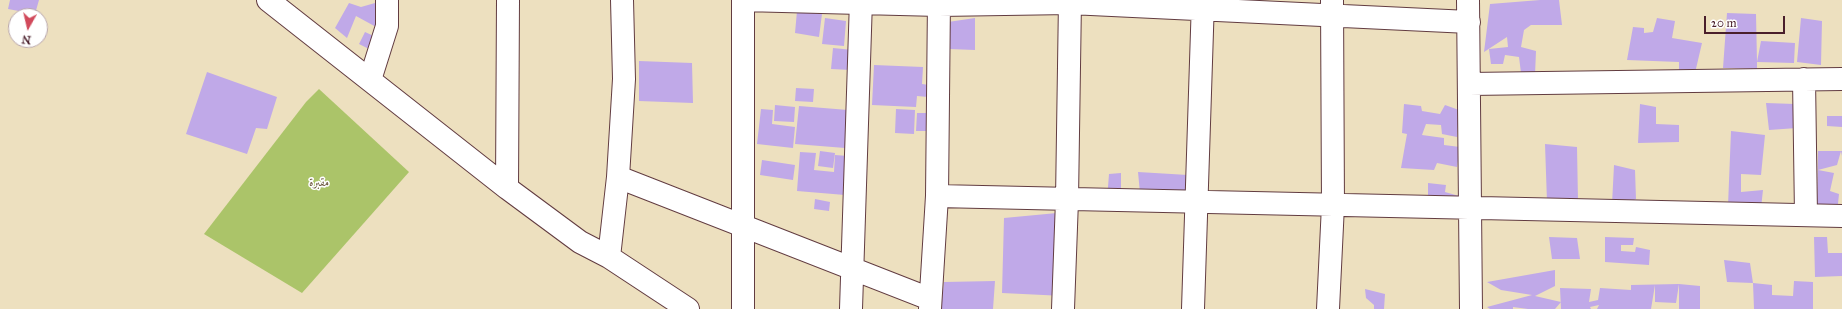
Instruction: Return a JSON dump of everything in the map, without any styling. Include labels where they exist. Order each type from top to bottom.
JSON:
[{"type":"street","points":[[268,0],[507,188],[580,242],[609,257],[688,309]]},
{"type":"street","points":[[370,80],[387,26],[387,0]]},
{"type":"street","points":[[507,188],[508,0]]},
{"type":"street","points":[[609,257],[618,177],[624,79],[622,0]]},
{"type":"street","points":[[743,309],[743,0],[939,3],[1070,2],[1332,8],[1469,22]]},
{"type":"street","points":[[1468,0],[1471,309]]},
{"type":"street","points":[[851,309],[861,2]]},
{"type":"street","points":[[1063,309],[1068,200],[1070,2]]},
{"type":"street","points":[[618,177],[852,267],[930,304],[937,196],[939,3]]},
{"type":"street","points":[[1193,309],[1203,5]]},
{"type":"street","points":[[1328,309],[1333,205],[1332,8]]},
{"type":"street","points":[[1804,79],[1806,216]]},
{"type":"street","points":[[1469,84],[1842,79]]},
{"type":"street","points":[[937,196],[1842,216]]},
{"type":"green space","name":"مقبرة","points":[[319,89],[409,172],[302,293],[204,234],[306,102]]},
{"type":"building","points":[[10,0],[39,0],[37,8],[8,8]]},
{"type":"building","points":[[1559,0],[1562,25],[1531,25],[1524,30],[1521,47],[1536,51],[1535,75],[1521,73],[1519,57],[1505,55],[1503,64],[1491,64],[1489,49],[1508,47],[1507,37],[1484,52],[1490,4]]},
{"type":"building","points":[[349,3],[361,7],[375,3],[383,3],[378,28],[356,16],[347,38],[335,28]]},
{"type":"building","points":[[797,11],[822,14],[819,37],[795,33]]},
{"type":"building","points":[[1727,13],[1756,14],[1757,69],[1723,68]]},
{"type":"building","points":[[825,18],[846,21],[844,46],[822,44]]},
{"type":"building","points":[[975,18],[975,50],[949,49],[948,22]]},
{"type":"building","points":[[1657,18],[1675,21],[1672,38],[1702,43],[1695,73],[1679,70],[1679,62],[1627,60],[1633,27],[1644,28],[1644,33],[1653,32]]},
{"type":"building","points":[[1801,18],[1822,21],[1821,65],[1797,62]]},
{"type":"building","points":[[365,32],[376,37],[373,51],[359,44]]},
{"type":"building","points":[[1761,41],[1795,43],[1794,63],[1757,62]]},
{"type":"building","points":[[833,48],[853,50],[851,70],[831,69]]},
{"type":"building","points":[[639,61],[692,63],[693,103],[639,101]]},
{"type":"building","points":[[874,65],[923,67],[922,84],[929,85],[928,97],[917,96],[916,107],[872,105]]},
{"type":"building","points":[[207,72],[277,97],[267,129],[256,128],[247,154],[186,134]]},
{"type":"building","points":[[796,88],[814,89],[813,102],[795,101]]},
{"type":"building","points":[[1766,103],[1795,104],[1797,128],[1769,130]]},
{"type":"building","points":[[1404,104],[1421,106],[1422,111],[1440,114],[1445,105],[1459,110],[1457,137],[1442,134],[1441,125],[1426,124],[1422,135],[1444,138],[1444,145],[1460,147],[1457,167],[1437,163],[1434,170],[1401,168],[1407,134],[1402,133]]},
{"type":"building","points":[[1640,104],[1656,107],[1656,124],[1679,125],[1679,142],[1638,143]]},
{"type":"building","points":[[775,105],[795,107],[794,122],[774,121]]},
{"type":"building","points":[[799,106],[848,110],[845,148],[795,144]]},
{"type":"building","points":[[761,109],[773,110],[772,124],[795,127],[793,148],[757,144]]},
{"type":"building","points":[[896,109],[915,110],[914,134],[895,133]]},
{"type":"building","points":[[917,113],[929,113],[927,131],[916,131]]},
{"type":"building","points":[[1827,116],[1842,116],[1842,127],[1827,126]]},
{"type":"building","points":[[1731,131],[1765,135],[1761,175],[1741,174],[1741,192],[1763,190],[1761,208],[1728,206]]},
{"type":"building","points":[[1545,144],[1577,147],[1578,201],[1547,202]]},
{"type":"building","points":[[820,151],[835,153],[833,168],[818,166]]},
{"type":"building","points":[[1818,151],[1841,151],[1837,165],[1818,170],[1834,173],[1830,191],[1839,194],[1837,213],[1817,212]]},
{"type":"building","points":[[800,152],[816,153],[814,170],[834,172],[835,155],[848,156],[845,195],[797,191]]},
{"type":"building","points":[[762,160],[795,165],[793,180],[760,175]]},
{"type":"building","points":[[1614,165],[1635,170],[1636,199],[1627,203],[1612,204]]},
{"type":"building","points":[[1138,172],[1188,175],[1185,193],[1140,193]]},
{"type":"building","points":[[1121,173],[1121,200],[1107,200],[1109,174]]},
{"type":"building","points":[[1428,183],[1446,185],[1445,192],[1459,196],[1458,208],[1428,207]]},
{"type":"building","points":[[815,199],[830,202],[829,211],[814,209]]},
{"type":"building","points":[[1057,213],[1064,296],[1002,293],[1004,218]]},
{"type":"building","points":[[1549,237],[1577,238],[1580,259],[1552,259]]},
{"type":"building","points":[[1605,237],[1634,238],[1633,245],[1621,245],[1621,251],[1635,252],[1636,247],[1650,250],[1649,265],[1605,262]]},
{"type":"building","points":[[1814,237],[1827,237],[1828,253],[1842,253],[1842,276],[1815,277]]},
{"type":"building","points":[[1724,260],[1750,263],[1753,283],[1727,282]]},
{"type":"building","points":[[1555,270],[1555,286],[1535,296],[1561,302],[1555,309],[1528,309],[1513,307],[1513,309],[1490,309],[1487,307],[1532,295],[1501,290],[1487,282]]},
{"type":"building","points":[[995,281],[993,309],[941,309],[944,282]]},
{"type":"building","points":[[1794,281],[1813,282],[1813,309],[1754,309],[1753,283],[1772,285],[1772,295],[1793,296]]},
{"type":"building","points":[[1679,284],[1700,286],[1700,309],[1679,309]]},
{"type":"building","points":[[1679,284],[1676,303],[1655,302],[1655,285],[1651,309],[1597,309],[1599,305],[1590,307],[1591,309],[1561,309],[1560,288],[1591,289],[1589,302],[1598,300],[1600,288],[1631,290],[1631,285]]},
{"type":"building","points":[[1365,289],[1385,294],[1384,309],[1374,309],[1374,305],[1366,298]]}]
